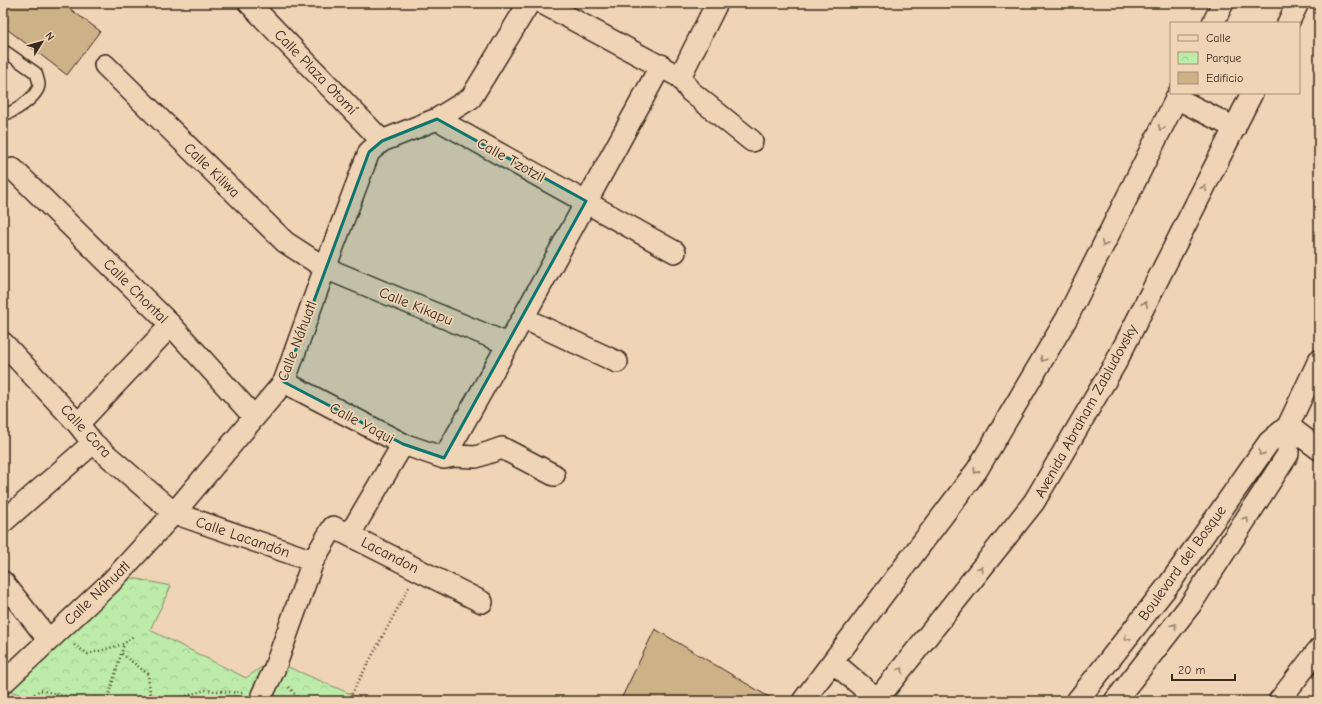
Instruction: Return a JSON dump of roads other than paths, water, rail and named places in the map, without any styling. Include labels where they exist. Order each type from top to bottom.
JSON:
[{"type":"street","name":"Calle Plaza Otomí","points":[[249,3],[382,141]]},
{"type":"street","name":"Calle Náhuatl","points":[[3,683],[51,636],[111,582],[174,513],[284,382],[325,268],[370,152],[382,141],[437,119],[471,98],[529,3]]},
{"type":"street","points":[[542,3],[661,65],[680,77],[690,91],[752,141]]},
{"type":"street","points":[[680,77],[718,3]]},
{"type":"street","points":[[1214,22],[1223,3]]},
{"type":"street","points":[[1288,22],[1298,3]]},
{"type":"street","name":"Calle Kiliwa","points":[[105,65],[285,242],[325,268]]},
{"type":"street","points":[[444,458],[523,318],[661,65]]},
{"type":"street","name":"Avenida Abraham Zabludovsky","points":[[877,700],[1034,502],[1115,364],[1252,94]]},
{"type":"street","points":[[803,701],[977,470],[1067,318],[1177,96],[1235,128]]},
{"type":"street","name":"Calle Tzotzil","points":[[437,119],[675,252]]},
{"type":"street","name":"Calle Chontal","points":[[13,169],[171,325],[254,417]]},
{"type":"street","name":"Calle Kikapu","points":[[325,268],[508,344]]},
{"type":"street","points":[[523,318],[617,362]]},
{"type":"street","points":[[78,424],[171,325]]},
{"type":"street","name":"Calle Cora","points":[[3,343],[94,443],[174,513]]},
{"type":"street","name":"Boulevard del Bosque","points":[[1076,701],[1170,583],[1269,442],[1288,426],[1319,360]]},
{"type":"street","name":"Calle Yaqui","points":[[284,382],[403,444],[444,458]]},
{"type":"street","points":[[1288,426],[1319,449]]},
{"type":"street","name":"Boulevard del Bosque","points":[[1115,701],[1191,604],[1288,454],[1288,426]]},
{"type":"street","points":[[3,522],[94,443]]},
{"type":"street","points":[[350,534],[403,444]]},
{"type":"street","points":[[444,458],[454,456],[476,457],[502,448],[554,475]]},
{"type":"street","name":"Calle Lacandón","points":[[174,513],[313,560]]},
{"type":"street","name":"Lacandon","points":[[313,560],[333,527],[350,534],[482,602]]},
{"type":"street","points":[[262,695],[274,670],[313,560]]},
{"type":"street","points":[[3,582],[51,636]]},
{"type":"street","points":[[1279,701],[1319,649]]},
{"type":"street","points":[[833,662],[877,700]]},
{"type":"lane","points":[[3,50],[36,73],[39,85],[36,93],[11,114],[3,114]]}]
